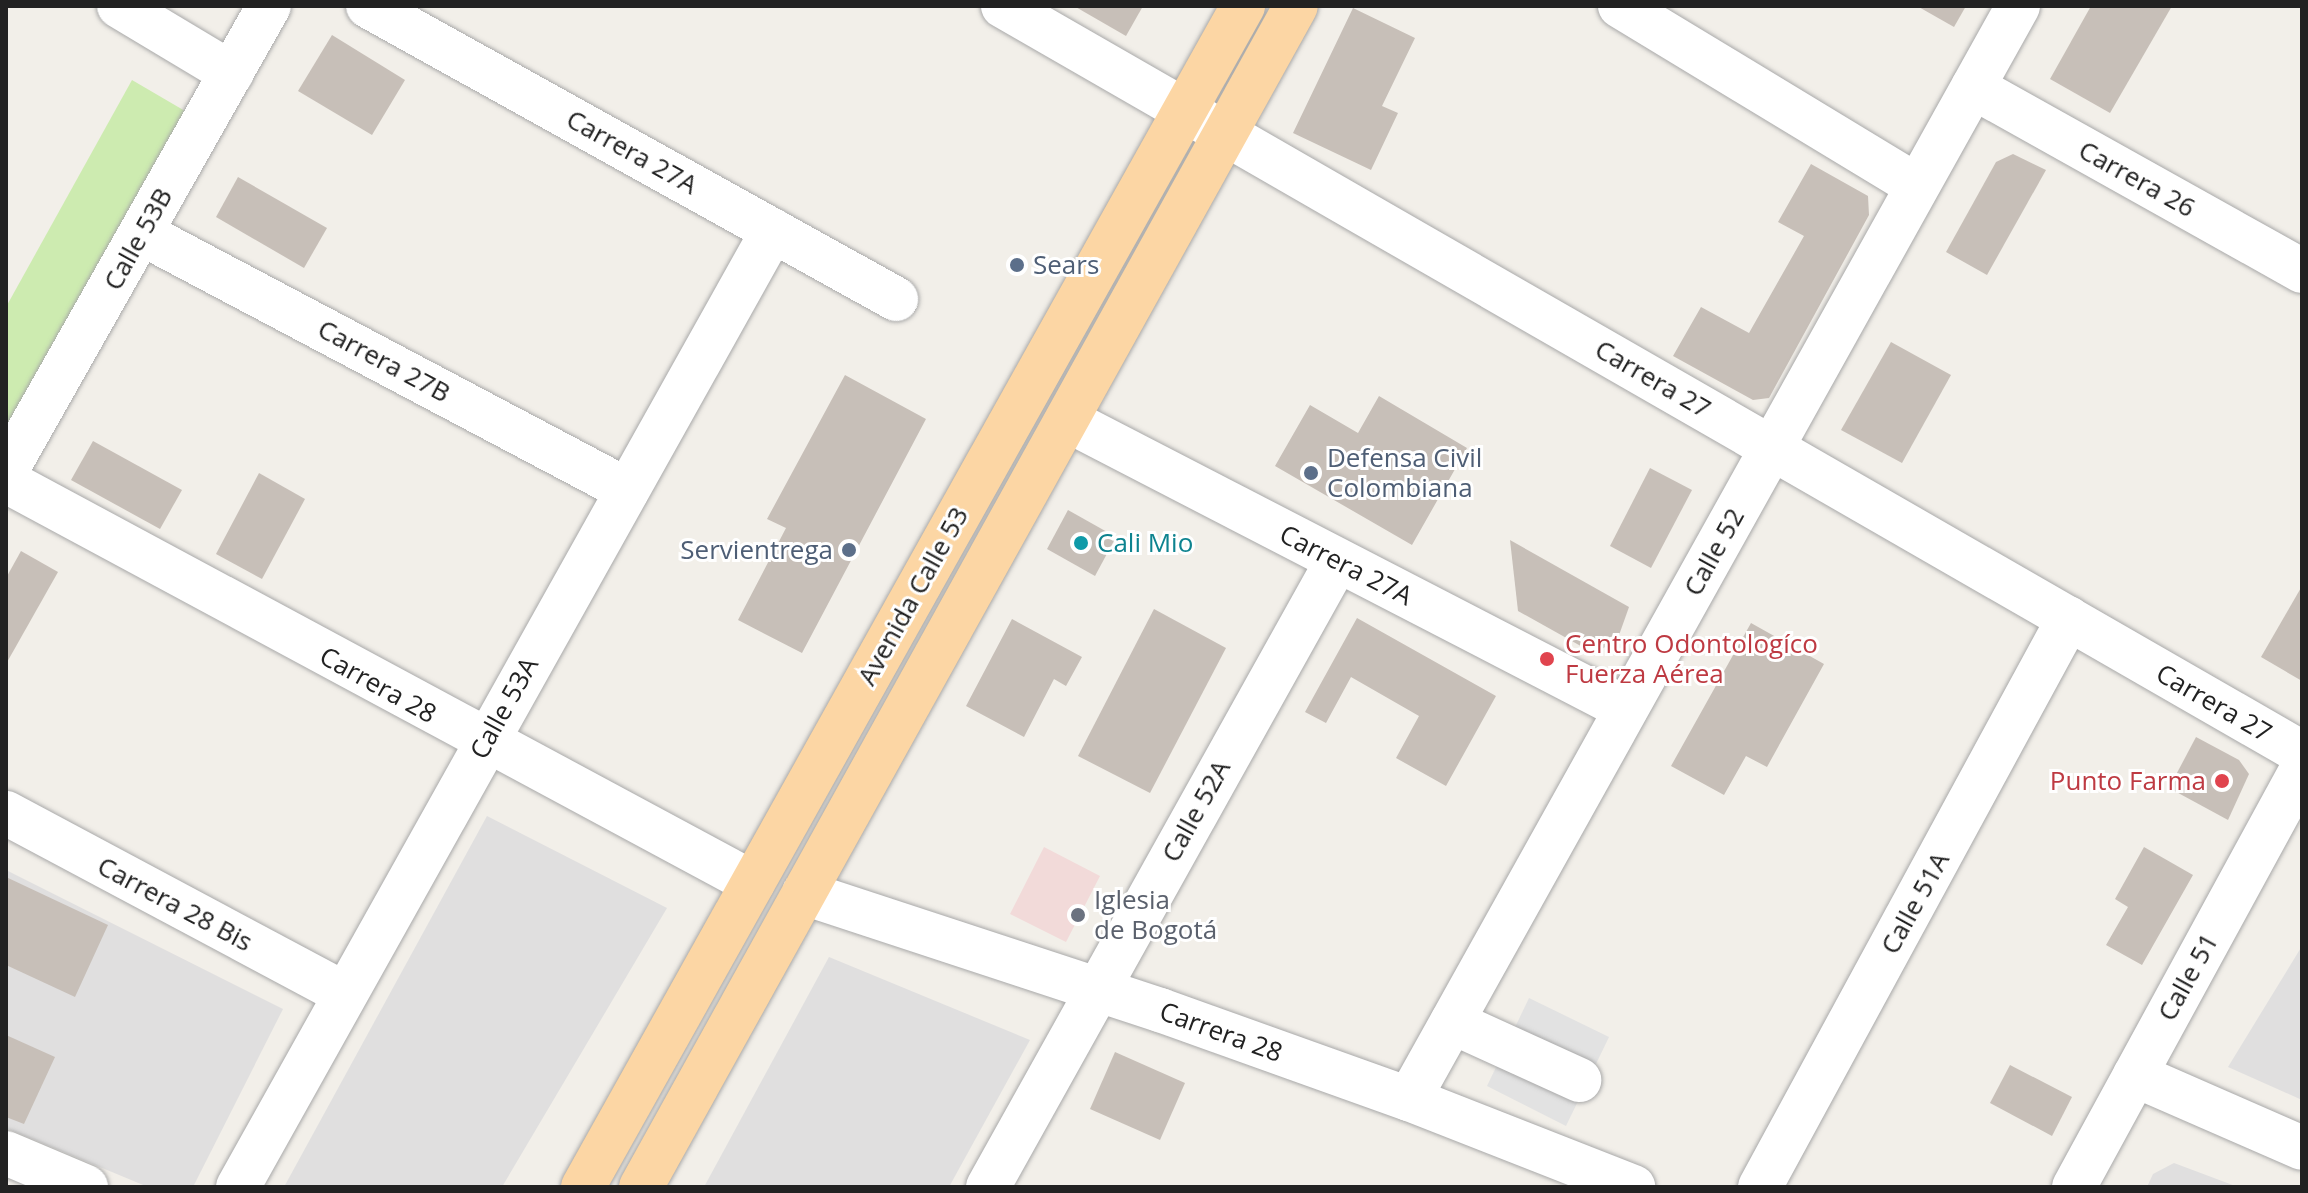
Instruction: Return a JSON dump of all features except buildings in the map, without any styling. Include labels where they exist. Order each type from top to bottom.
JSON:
[{"type":"main road","name":"Avenida Calle 53","points":[[583,1187],[1243,6]]},
{"type":"main road","name":"Avenida Calle 53","points":[[641,1187],[1296,6]]},
{"type":"street","points":[[119,6],[231,73]]},
{"type":"street","name":"Calle 53B","points":[[6,471],[269,6]]},
{"type":"street","name":"Carrera 27A","points":[[368,6],[896,299]]},
{"type":"street","name":"Carrera 27","points":[[1003,6],[2302,753]]},
{"type":"street","name":"Calle 52","points":[[1409,1099],[2018,6]]},
{"type":"street","points":[[1641,11],[1917,186]]},
{"type":"street","name":"Carrera 26","points":[[1973,87],[2302,271]]},
{"type":"street","name":"Calle 53A","points":[[238,1187],[484,742],[773,230]]},
{"type":"street","name":"Carrera 27B","points":[[141,233],[627,490]]},
{"type":"street","name":"Carrera 27A","points":[[1067,420],[1626,709]]},
{"type":"street","name":"Carrera 28","points":[[6,481],[484,742],[753,883]]},
{"type":"street","name":"Calle 52A","points":[[988,1187],[1337,561]]},
{"type":"street","name":"Calle 51A","points":[[1760,1187],[2069,618]]},
{"type":"street","name":"Calle 51","points":[[2074,1187],[2302,768]]},
{"type":"street","name":"Carrera 28 Bis","points":[[6,813],[345,994]]},
{"type":"street","name":"Carrera 28","points":[[804,893],[1096,989],[1409,1099],[1633,1187]]},
{"type":"street","points":[[1452,1022],[1579,1080]]},
{"type":"street","points":[[2135,1075],[2302,1148]]},
{"type":"street","points":[[6,1153],[86,1187]]},
{"type":"shaded area","points":[[487,816],[667,908],[502,1187],[284,1187]]},
{"type":"shaded area","points":[[1044,847],[1100,876],[1066,942],[1010,914]]},
{"type":"shaded area","points":[[6,870],[283,1009],[193,1187],[148,1187],[6,1128]]},
{"type":"shaded area","points":[[2302,946],[2302,1100],[2228,1067]]},
{"type":"shaded area","points":[[829,957],[1030,1040],[949,1187],[704,1187]]},
{"type":"shaded area","points":[[1529,998],[1609,1037],[1566,1126],[1487,1086]]},
{"type":"shaded area","points":[[2174,1163],[2238,1187],[2147,1187],[2153,1174]]},
{"type":"green space","points":[[132,80],[185,111],[6,438],[6,307]]},
{"type":"place","name":"Sears","points":[[1017,265]]},
{"type":"place","name":"Defensa Civil Colombiana","points":[[1311,473]]},
{"type":"place","name":"Cali Mio","points":[[1081,543]]},
{"type":"place","name":"Servientrega","points":[[849,550]]},
{"type":"place","name":"Centro Odontologíco Fuerza Aérea","points":[[1547,659]]},
{"type":"place","name":"Punto Farma","points":[[2222,781]]},
{"type":"place","name":"Iglesia de Bogotá","points":[[1078,915]]}]
